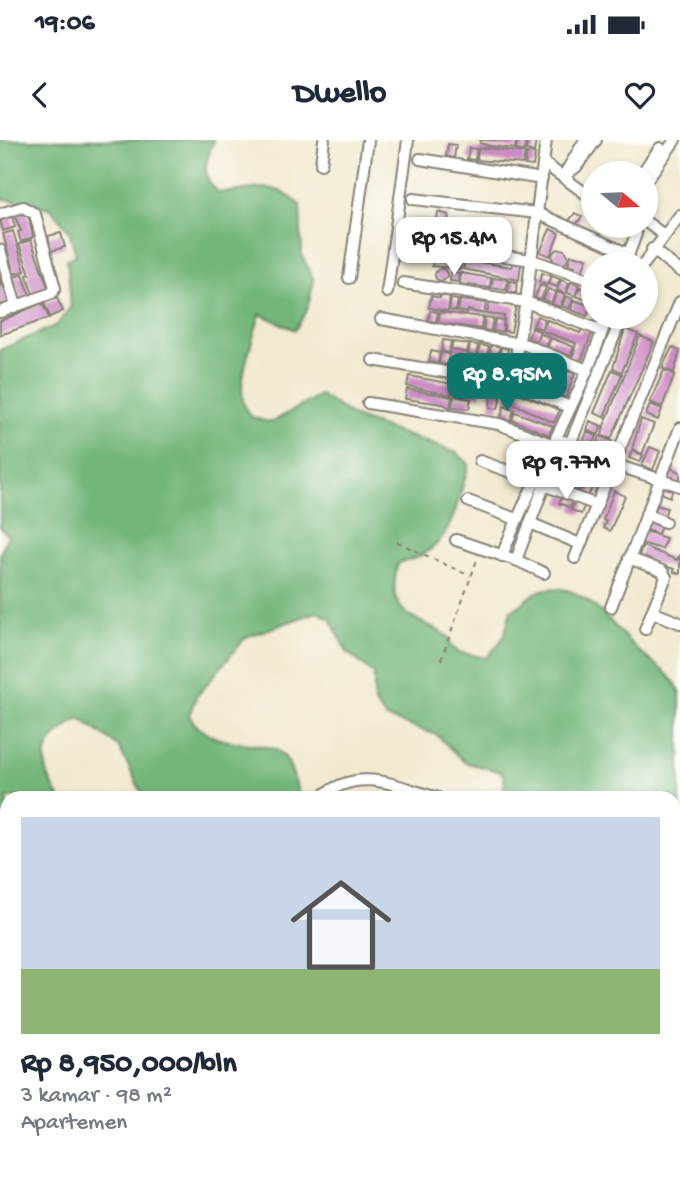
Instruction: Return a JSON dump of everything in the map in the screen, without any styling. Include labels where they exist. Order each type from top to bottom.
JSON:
[{"type":"street","points":[[321,164],[324,140]]},
{"type":"street","points":[[349,278],[368,140]]},
{"type":"street","points":[[387,292],[408,140]]},
{"type":"street","points":[[511,383],[526,302],[546,140]]},
{"type":"street","points":[[563,177],[585,140]]},
{"type":"street","points":[[563,177],[576,167],[596,140]]},
{"type":"street","points":[[651,161],[666,140]]},
{"type":"street","points":[[658,163],[674,140]]},
{"type":"street","points":[[420,159],[542,179]]},
{"type":"street","points":[[545,164],[581,190]]},
{"type":"street","points":[[413,199],[537,214],[613,252]]},
{"type":"street","points":[[0,214],[23,207],[36,214],[55,282],[52,293],[0,312]]},
{"type":"street","points":[[650,252],[680,215]]},
{"type":"street","points":[[658,231],[664,235]]},
{"type":"street","points":[[406,242],[532,260],[581,277]]},
{"type":"street","points":[[652,249],[680,271]]},
{"type":"street","points":[[0,250],[16,306]]},
{"type":"street","points":[[403,283],[526,302],[602,331],[570,407],[533,480],[502,556]]},
{"type":"street","points":[[575,558],[680,302]]},
{"type":"street","points":[[381,319],[519,343],[587,370]]},
{"type":"street","points":[[552,488],[617,329]]},
{"type":"street","points":[[373,359],[511,383],[570,407]]},
{"type":"street","points":[[368,402],[499,424],[569,444],[613,464],[660,477],[680,486]]},
{"type":"street","points":[[611,607],[660,477],[677,444],[680,428]]},
{"type":"street","points":[[480,461],[533,480]]},
{"type":"street","points":[[516,560],[544,486],[597,505]]},
{"type":"street","points":[[468,501],[516,519]]},
{"type":"street","points":[[646,514],[665,522]]},
{"type":"street","points":[[530,523],[580,544]]},
{"type":"street","points":[[456,540],[516,560],[544,573]]},
{"type":"street","points":[[629,558],[665,575],[645,629]]},
{"type":"street","points":[[652,612],[680,623]]},
{"type":"street","points":[[330,791],[341,783],[362,778],[412,791]]},
{"type":"path","points":[[397,542],[471,576]]},
{"type":"path","points":[[441,660],[482,550]]},
{"type":"green space","points":[[0,140],[214,140],[206,174],[218,192],[269,188],[289,196],[300,205],[302,255],[314,280],[307,310],[295,330],[260,314],[245,367],[242,395],[245,407],[251,416],[272,422],[320,395],[354,417],[457,453],[469,464],[455,512],[441,539],[430,550],[416,558],[398,563],[395,594],[398,604],[413,617],[449,637],[451,646],[458,652],[487,658],[504,637],[511,610],[538,592],[557,588],[585,599],[667,675],[680,691],[680,791],[503,791],[505,782],[502,772],[464,762],[437,735],[386,718],[374,702],[374,674],[347,652],[330,618],[317,612],[246,637],[196,697],[189,715],[198,727],[209,735],[223,740],[263,746],[282,754],[288,762],[298,791],[141,791],[119,747],[80,718],[57,735],[46,752],[47,773],[56,791],[0,791],[0,554],[8,536],[0,527],[0,350],[57,325],[71,306],[67,259],[76,255],[69,230],[50,208],[0,198]]},
{"type":"building","points":[[480,140],[517,140],[515,149],[489,146],[480,143]]},
{"type":"building","points":[[518,140],[526,140],[524,151],[516,150]]},
{"type":"building","points":[[528,140],[536,140],[534,152],[526,150]]},
{"type":"building","points":[[448,144],[456,145],[454,158],[446,156]]},
{"type":"building","points":[[469,148],[477,149],[475,160],[467,159]]},
{"type":"building","points":[[478,149],[525,153],[523,164],[477,160]]},
{"type":"building","points":[[527,153],[535,154],[533,166],[525,165]]},
{"type":"building","points":[[27,209],[33,237],[21,242],[18,232],[21,231],[14,214]]},
{"type":"building","points":[[438,212],[449,215],[446,228],[436,225]]},
{"type":"building","points":[[575,213],[581,216],[574,227],[568,222]]},
{"type":"building","points":[[12,216],[15,227],[3,231],[0,220]]},
{"type":"building","points":[[449,228],[458,230],[456,242],[447,240]]},
{"type":"building","points":[[468,229],[477,231],[474,244],[465,242]]},
{"type":"building","points":[[550,229],[559,233],[550,256],[540,252]]},
{"type":"building","points":[[13,231],[25,271],[14,274],[3,234]]},
{"type":"building","points":[[61,233],[65,247],[51,251],[48,236]]},
{"type":"building","points":[[31,240],[49,290],[33,296],[27,275],[30,274],[19,244]]},
{"type":"building","points":[[560,249],[566,251],[566,263],[560,265],[554,263],[552,257],[554,251]]},
{"type":"building","points":[[434,255],[453,257],[451,268],[432,266]]},
{"type":"building","points":[[571,255],[581,257],[581,275],[573,272],[575,266],[568,264]]},
{"type":"building","points":[[454,258],[462,260],[460,270],[453,268]]},
{"type":"building","points":[[465,260],[512,267],[513,262],[521,264],[519,280],[463,269]]},
{"type":"building","points":[[436,270],[446,270],[446,280],[436,280]]},
{"type":"building","points":[[451,271],[459,273],[458,282],[450,281]]},
{"type":"building","points":[[461,273],[491,278],[490,288],[460,284]]},
{"type":"building","points":[[542,273],[551,276],[547,285],[539,282]]},
{"type":"building","points":[[23,274],[30,296],[20,299],[14,277]]},
{"type":"building","points":[[552,276],[560,279],[557,287],[549,284]]},
{"type":"building","points":[[0,277],[10,302],[0,305]]},
{"type":"building","points":[[493,278],[508,280],[506,290],[491,288]]},
{"type":"building","points":[[561,280],[569,283],[565,294],[557,290]]},
{"type":"building","points":[[510,281],[517,282],[516,293],[508,292]]},
{"type":"building","points":[[571,282],[579,285],[575,296],[567,293]]},
{"type":"building","points":[[540,285],[546,287],[541,300],[535,298]]},
{"type":"building","points":[[580,287],[581,287],[581,298],[576,296]]},
{"type":"building","points":[[548,289],[556,292],[551,303],[543,300]]},
{"type":"building","points":[[557,292],[565,295],[560,307],[552,304]]},
{"type":"building","points":[[440,295],[450,297],[448,311],[429,308],[431,296],[440,298]]},
{"type":"building","points":[[566,296],[573,299],[569,309],[562,306]]},
{"type":"building","points":[[57,298],[63,311],[50,317],[44,303]]},
{"type":"building","points":[[451,299],[458,300],[456,311],[449,310]]},
{"type":"building","points":[[460,300],[486,303],[484,314],[468,310],[467,313],[458,311]]},
{"type":"building","points":[[574,300],[581,302],[581,314],[571,310]]},
{"type":"building","points":[[489,302],[516,306],[511,332],[504,331],[504,316],[487,314]]},
{"type":"building","points":[[42,303],[49,318],[0,335],[0,321]]},
{"type":"building","points":[[430,311],[438,312],[436,322],[428,321]]},
{"type":"building","points":[[440,312],[483,317],[481,329],[438,323]]},
{"type":"building","points":[[537,316],[545,319],[541,329],[533,326]]},
{"type":"building","points":[[485,317],[493,318],[491,331],[483,330]]},
{"type":"building","points":[[495,319],[504,320],[502,332],[493,331]]},
{"type":"building","points":[[547,320],[580,333],[582,329],[592,333],[581,361],[572,358],[576,343],[542,331]]},
{"type":"building","points":[[532,328],[540,331],[536,341],[528,338]]},
{"type":"building","points":[[625,329],[638,334],[622,372],[613,368]]},
{"type":"building","points":[[540,333],[549,337],[546,347],[536,343]]},
{"type":"building","points":[[640,336],[654,342],[611,439],[602,436],[604,426]]},
{"type":"building","points":[[551,338],[574,347],[570,356],[547,347]]},
{"type":"building","points":[[443,340],[451,341],[449,353],[441,351]]},
{"type":"building","points":[[453,342],[469,344],[467,353],[451,349]]},
{"type":"building","points":[[470,344],[478,345],[476,356],[468,355]]},
{"type":"building","points":[[480,345],[489,347],[487,358],[478,356]]},
{"type":"building","points":[[491,345],[500,346],[497,359],[489,357]]},
{"type":"building","points":[[501,347],[508,349],[506,361],[499,360]]},
{"type":"building","points":[[672,347],[680,351],[674,373],[662,368]]},
{"type":"building","points":[[431,351],[440,353],[438,363],[429,362]]},
{"type":"building","points":[[441,353],[449,354],[447,365],[439,364]]},
{"type":"building","points":[[459,356],[468,357],[466,368],[457,367]]},
{"type":"building","points":[[469,358],[477,359],[475,370],[467,369]]},
{"type":"building","points":[[479,359],[507,363],[504,378],[476,372]]},
{"type":"building","points":[[539,359],[556,365],[547,393],[538,389],[545,373],[535,369]]},
{"type":"building","points":[[525,367],[531,369],[527,380],[521,378]]},
{"type":"building","points":[[557,368],[565,370],[561,382],[553,379]]},
{"type":"building","points":[[612,370],[622,374],[604,417],[594,413]]},
{"type":"building","points":[[664,370],[675,374],[662,407],[650,402]]},
{"type":"building","points":[[532,371],[541,375],[536,388],[527,384]]},
{"type":"building","points":[[567,371],[575,373],[566,398],[558,395]]},
{"type":"building","points":[[409,376],[453,384],[451,395],[407,386]]},
{"type":"building","points":[[553,381],[559,383],[555,395],[548,393]]},
{"type":"building","points":[[454,385],[481,388],[480,396],[453,393]]},
{"type":"building","points":[[491,385],[503,386],[498,409],[490,408]]},
{"type":"building","points":[[407,389],[452,397],[450,408],[443,404],[405,399]]},
{"type":"building","points":[[511,390],[560,410],[554,423],[506,400]]},
{"type":"building","points":[[454,396],[471,399],[469,409],[452,407]]},
{"type":"building","points":[[650,404],[662,409],[658,420],[646,415]]},
{"type":"building","points":[[504,406],[514,410],[510,421],[501,417]]},
{"type":"building","points":[[515,412],[553,426],[549,435],[512,420]]},
{"type":"building","points":[[641,419],[654,424],[642,454],[632,449]]},
{"type":"building","points":[[590,421],[602,426],[598,435],[587,430]]},
{"type":"building","points":[[587,432],[597,436],[591,451],[581,447]]},
{"type":"building","points":[[600,436],[612,441],[607,453],[596,448]]},
{"type":"building","points":[[650,447],[660,451],[653,470],[642,465]]},
{"type":"building","points":[[632,451],[643,455],[640,462],[629,458]]},
{"type":"building","points":[[574,455],[584,459],[580,468],[570,464]]},
{"type":"building","points":[[592,459],[604,464],[602,469],[606,470],[602,478],[597,476],[588,497],[578,493],[587,472],[594,475],[596,472],[589,469]]},
{"type":"building","points":[[569,465],[580,470],[572,489],[561,484]]},
{"type":"building","points":[[671,468],[680,472],[680,484],[667,478]]},
{"type":"building","points":[[664,485],[673,489],[670,497],[661,493]]},
{"type":"building","points":[[614,491],[625,496],[610,531],[603,528],[606,521],[603,520]]},
{"type":"building","points":[[563,494],[573,499],[570,508],[559,503]]},
{"type":"building","points":[[576,500],[585,504],[581,514],[571,510]]},
{"type":"building","points":[[657,505],[667,508],[664,517],[654,513]]},
{"type":"building","points":[[651,519],[662,523],[658,534],[647,530]]},
{"type":"building","points":[[645,531],[666,538],[662,549],[641,543]]},
{"type":"building","points":[[643,546],[677,560],[680,554],[680,574],[674,572],[674,569],[642,559],[639,555]]}]
